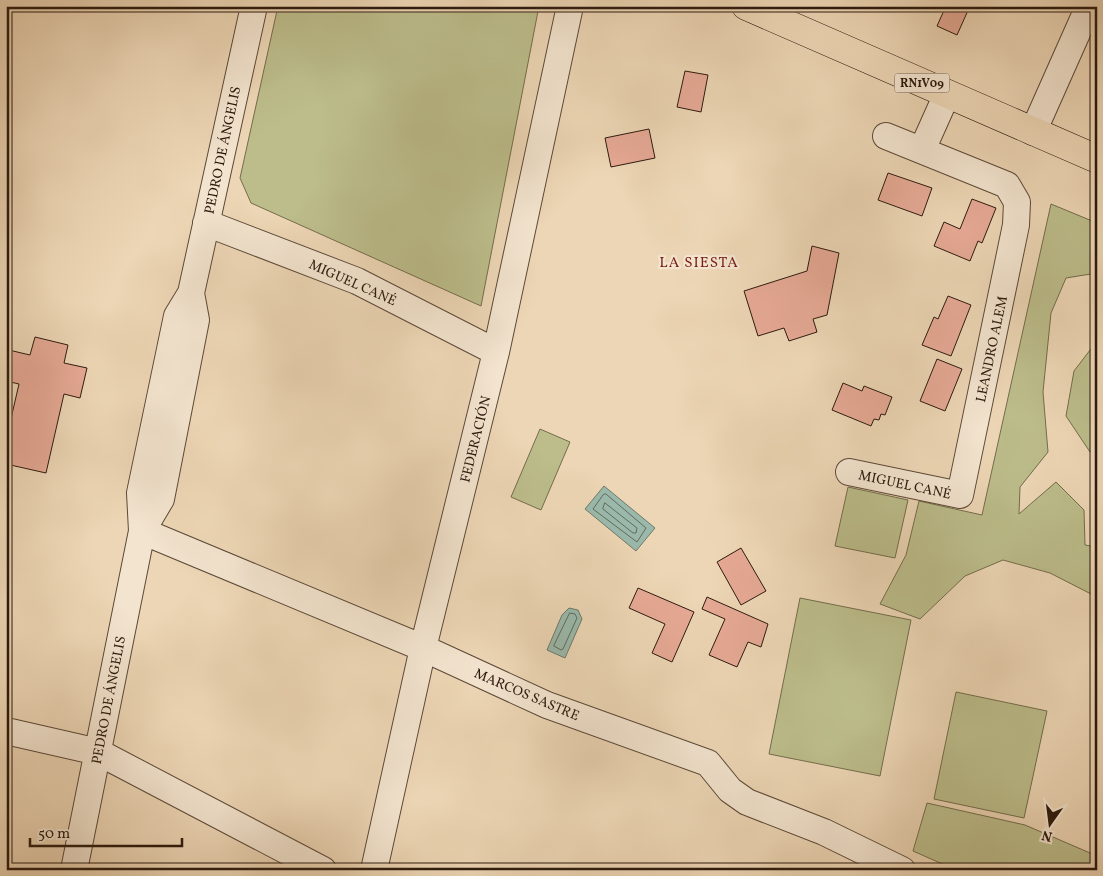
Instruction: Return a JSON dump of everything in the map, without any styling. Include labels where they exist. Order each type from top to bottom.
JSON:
[{"type":"main road","name":"RN1V09","points":[[753,8],[1097,159]]},
{"type":"street","name":"PEDRO DE ÁNGELIS","points":[[74,870],[142,531],[161,499],[196,320],[191,293],[254,6]]},
{"type":"street","name":"FEDERACIÓN","points":[[374,870],[423,648],[496,352],[570,6]]},
{"type":"street","points":[[1033,132],[1089,6]]},
{"type":"street","points":[[886,136],[922,150],[947,94]]},
{"type":"street","name":"LEANDRO ALEM","points":[[922,150],[1007,185],[1017,202],[1016,225],[960,495]]},
{"type":"street","name":"MIGUEL CANÉ","points":[[206,223],[357,280],[496,352]]},
{"type":"street","name":"MIGUEL CANÉ","points":[[849,472],[960,495]]},
{"type":"street","name":"MARCOS SASTRE","points":[[142,531],[423,648],[547,705],[708,763],[730,790],[747,802],[824,832],[902,870]]},
{"type":"street","points":[[6,731],[98,752],[323,870]]},
{"type":"green space","points":[[278,6],[539,6],[481,306],[251,203],[240,178]]},
{"type":"green space","points":[[1051,204],[1097,223],[1097,273],[1066,278],[1051,313],[1043,392],[1048,452],[1020,487],[1019,514],[1056,482],[1084,510],[1085,545],[1097,547],[1097,590],[1093,595],[1050,573],[1003,560],[965,576],[920,619],[880,604],[906,555],[919,501],[982,515]]},
{"type":"green space","points":[[1097,341],[1097,452],[1090,452],[1066,416],[1074,371]]},
{"type":"green space","points":[[540,429],[570,442],[541,510],[511,497]]},
{"type":"green space","points":[[848,487],[908,500],[895,558],[835,546]]},
{"type":"green space","points":[[800,598],[911,620],[880,776],[769,754]]},
{"type":"green space","points":[[956,692],[1047,711],[1024,818],[934,799]]},
{"type":"green space","points":[[927,803],[1025,825],[1097,856],[1097,870],[956,870],[913,851]]},
{"type":"water","points":[[604,486],[655,528],[636,551],[585,509]]},
{"type":"water","points":[[569,608],[578,610],[582,619],[565,658],[547,650],[562,615]]},
{"type":"building","points":[[946,6],[970,6],[957,35],[937,26]]},
{"type":"building","points":[[685,71],[708,75],[701,112],[677,107]]},
{"type":"building","points":[[649,129],[655,158],[611,167],[605,138]]},
{"type":"building","points":[[888,173],[932,188],[922,216],[878,200]]},
{"type":"building","points":[[972,199],[996,208],[982,243],[978,241],[970,261],[934,246],[944,222],[960,229]]},
{"type":"building","points":[[812,246],[839,253],[827,315],[813,319],[817,332],[789,341],[784,328],[758,336],[744,291],[807,271]]},
{"type":"building","points":[[948,296],[971,305],[951,356],[922,345],[934,317],[938,319]]},
{"type":"building","points":[[35,337],[68,345],[64,363],[87,368],[80,398],[64,394],[46,473],[6,464],[6,440],[19,384],[6,381],[6,346],[13,351],[30,355]]},
{"type":"building","points":[[937,359],[962,369],[945,411],[920,401]]},
{"type":"building","points":[[843,383],[862,391],[864,386],[892,397],[885,415],[881,414],[879,420],[874,419],[871,426],[832,410]]},
{"type":"building","points":[[741,548],[766,591],[741,605],[717,562]]},
{"type":"building","points":[[638,588],[694,612],[672,662],[652,653],[665,624],[629,608]]},
{"type":"building","points":[[707,597],[768,624],[761,647],[748,642],[737,667],[709,655],[725,619],[702,609]]},
{"type":"district","name":"LA SIESTA","points":[[699,262]]}]
